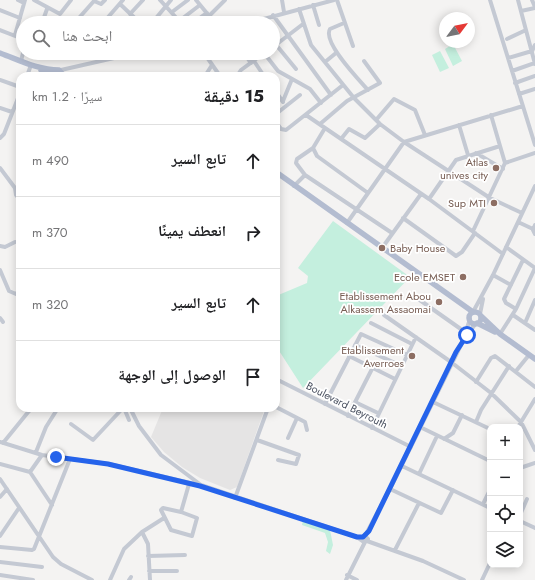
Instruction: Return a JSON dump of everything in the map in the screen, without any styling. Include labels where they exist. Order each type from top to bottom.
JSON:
[{"type":"main road","points":[[0,54],[16,60]]},
{"type":"main road","points":[[17,60],[47,72]]},
{"type":"main road","points":[[280,175],[450,297],[471,315],[481,315],[500,334]]},
{"type":"main road","points":[[471,315],[472,322],[500,334],[535,359]]},
{"type":"main road","points":[[477,323],[481,315]]},
{"type":"street","points":[[18,0],[25,1],[21,16]]},
{"type":"street","points":[[34,0],[47,9],[60,14],[69,1]]},
{"type":"street","points":[[81,16],[94,1],[101,4],[105,0]]},
{"type":"street","points":[[110,16],[121,2],[130,14],[143,0]]},
{"type":"street","points":[[160,0],[175,16]]},
{"type":"street","points":[[158,16],[172,0]]},
{"type":"street","points":[[172,12],[188,0]]},
{"type":"street","points":[[196,0],[208,14]]},
{"type":"street","points":[[205,16],[225,0]]},
{"type":"street","points":[[282,0],[284,12]]},
{"type":"street","points":[[270,16],[336,0],[353,46]]},
{"type":"street","points":[[491,0],[535,145]]},
{"type":"street","points":[[512,71],[535,64],[518,0]]},
{"type":"street","points":[[521,11],[535,7],[532,0]]},
{"type":"street","points":[[187,16],[200,5]]},
{"type":"street","points":[[314,5],[319,25]]},
{"type":"street","points":[[44,16],[47,9]]},
{"type":"street","points":[[299,9],[310,45],[354,98],[380,124],[404,142],[490,198],[522,213]]},
{"type":"street","points":[[0,10],[16,16]]},
{"type":"street","points":[[344,23],[329,30],[336,53],[368,90]]},
{"type":"street","points":[[280,40],[303,24]]},
{"type":"street","points":[[280,26],[331,95]]},
{"type":"street","points":[[0,30],[15,36],[16,32]]},
{"type":"street","points":[[507,39],[526,30]]},
{"type":"street","points":[[508,58],[532,51],[535,46]]},
{"type":"street","points":[[280,51],[296,69]]},
{"type":"street","points":[[325,62],[336,53]]},
{"type":"street","points":[[67,72],[74,68],[105,60]]},
{"type":"street","points":[[209,60],[217,72]]},
{"type":"street","points":[[240,72],[255,60]]},
{"type":"street","points":[[269,60],[280,72]]},
{"type":"street","points":[[252,62],[261,72]]},
{"type":"street","points":[[320,124],[354,98],[379,84],[381,81],[364,62]]},
{"type":"street","points":[[28,72],[31,65]]},
{"type":"street","points":[[208,72],[212,65]]},
{"type":"street","points":[[280,72],[310,89],[321,103]]},
{"type":"street","points":[[515,83],[535,76]]},
{"type":"street","points":[[283,101],[292,79]]},
{"type":"street","points":[[0,80],[16,85]]},
{"type":"street","points":[[280,128],[286,130],[343,85]]},
{"type":"street","points":[[519,94],[535,89]]},
{"type":"street","points":[[280,111],[300,95]]},
{"type":"street","points":[[280,97],[286,106]]},
{"type":"street","points":[[376,120],[394,99],[415,110],[425,135]]},
{"type":"street","points":[[0,138],[4,134],[16,102]]},
{"type":"street","points":[[347,223],[404,142],[523,106]]},
{"type":"street","points":[[0,108],[12,112]]},
{"type":"street","points":[[306,114],[429,199],[503,254]]},
{"type":"street","points":[[403,218],[456,256],[462,252],[474,232],[505,163],[491,116]]},
{"type":"street","points":[[341,139],[349,129],[365,138],[380,124]]},
{"type":"street","points":[[459,125],[468,155]]},
{"type":"street","points":[[325,128],[313,148],[297,159],[296,163],[305,174],[392,233]]},
{"type":"street","points":[[505,163],[535,154],[533,140]]},
{"type":"street","points":[[429,199],[456,160],[500,146]]},
{"type":"street","points":[[313,148],[319,159],[368,193]]},
{"type":"street","points":[[476,153],[503,169]]},
{"type":"street","points":[[0,168],[15,188],[16,195]]},
{"type":"street","points":[[294,186],[305,174]]},
{"type":"street","points":[[357,580],[346,578],[462,342],[471,315],[493,275],[535,187],[535,182]]},
{"type":"street","points":[[382,248],[421,194]]},
{"type":"street","points":[[518,222],[534,227],[535,234]]},
{"type":"street","points":[[0,246],[5,247],[16,242]]},
{"type":"street","points":[[506,247],[534,267]]},
{"type":"street","points":[[516,309],[504,302],[506,294],[523,260]]},
{"type":"street","points":[[500,334],[516,309],[534,267],[535,260]]},
{"type":"street","points":[[0,270],[8,291],[16,294]]},
{"type":"street","points":[[493,275],[511,285]]},
{"type":"street","points":[[481,315],[484,293]]},
{"type":"street","points":[[414,296],[465,332]]},
{"type":"street","points":[[525,323],[535,300]]},
{"type":"street","points":[[384,315],[452,362],[491,393],[520,422],[535,450]]},
{"type":"street","points":[[513,315],[535,330]]},
{"type":"street","points":[[371,323],[412,344]]},
{"type":"street","points":[[462,342],[477,323]]},
{"type":"street","points":[[325,404],[359,336],[364,334],[407,355]]},
{"type":"street","points":[[372,428],[394,379],[416,337]]},
{"type":"street","points":[[354,345],[402,366]]},
{"type":"street","points":[[516,371],[529,354]]},
{"type":"street","points":[[350,356],[394,379]]},
{"type":"street","points":[[476,382],[494,356],[516,371],[535,388]]},
{"type":"street","points":[[476,422],[491,393],[509,366]]},
{"type":"street","points":[[348,416],[373,367]]},
{"type":"street","name":"Boulevard Beyrouth","points":[[280,383],[411,447]]},
{"type":"street","points":[[520,422],[534,405],[535,399]]},
{"type":"street","points":[[355,402],[378,413]]},
{"type":"street","points":[[433,402],[487,428]]},
{"type":"street","points":[[280,409],[306,423],[307,430]]},
{"type":"street","points":[[28,412],[2,442],[42,454],[108,464],[200,486],[365,539],[423,561],[464,580]]},
{"type":"street","points":[[36,452],[46,427],[55,412]]},
{"type":"street","points":[[71,424],[93,440],[120,412]]},
{"type":"street","points":[[126,412],[129,420]]},
{"type":"street","points":[[132,412],[139,426],[156,448],[184,474],[200,486]]},
{"type":"street","points":[[235,498],[267,412]]},
{"type":"street","points":[[444,439],[453,433],[462,415]]},
{"type":"street","points":[[288,438],[297,418]]},
{"type":"street","points":[[420,427],[488,460]]},
{"type":"street","points":[[419,474],[437,436]]},
{"type":"street","points":[[257,440],[299,455],[296,464],[278,460]]},
{"type":"street","points":[[30,472],[42,454]]},
{"type":"street","points":[[0,547],[32,550],[70,459]]},
{"type":"street","points":[[523,467],[535,463]]},
{"type":"street","points":[[0,464],[30,472],[52,505]]},
{"type":"street","points":[[402,466],[487,506]]},
{"type":"street","points":[[181,482],[184,474]]},
{"type":"street","points":[[0,479],[56,560],[92,580]]},
{"type":"street","points":[[181,512],[189,484]]},
{"type":"street","points":[[390,489],[441,513],[453,490]]},
{"type":"street","points":[[0,497],[7,490]]},
{"type":"street","points":[[483,504],[487,496]]},
{"type":"street","points":[[523,509],[527,500]]},
{"type":"street","points":[[395,550],[419,503]]},
{"type":"street","points":[[0,536],[19,508]]},
{"type":"street","points":[[163,508],[181,512],[198,518],[192,536],[173,532],[161,510],[163,508]]},
{"type":"street","points":[[110,580],[124,549],[142,532],[164,518]]},
{"type":"street","points":[[523,523],[535,528]]},
{"type":"street","points":[[142,532],[148,544],[150,580]]},
{"type":"street","points":[[148,556],[185,555]]},
{"type":"street","points":[[0,562],[42,566]]},
{"type":"street","points":[[482,580],[488,568]]},
{"type":"street","points":[[149,571],[177,571]]},
{"type":"street","points":[[0,576],[33,580]]},
{"type":"shaded area","points":[[161,412],[264,412],[237,487],[230,490],[200,478],[182,467],[164,452],[151,437]]},
{"type":"green space","points":[[455,48],[462,61],[453,66],[445,49]]},
{"type":"green space","points":[[440,51],[449,68],[440,72],[432,55]]},
{"type":"green space","points":[[333,221],[410,277],[303,388],[280,352],[280,294],[307,283],[308,276],[298,268]]},
{"type":"green space","points":[[303,519],[313,525],[330,530],[333,545],[330,554],[326,551],[328,542],[325,533],[302,525]]},
{"type":"place","name":"Atlas unives city","points":[[496,168]]},
{"type":"place","name":"Sup MTI","points":[[494,203]]},
{"type":"place","name":"Baby House","points":[[382,248]]},
{"type":"place","name":"Ecole EMSET","points":[[463,277]]},
{"type":"place","name":"Etablissement Abou Alkassem Assaomai","points":[[439,302]]},
{"type":"place","name":"Etablissement Averroes","points":[[412,356]]},
{"type":"route","points":[[56,457],[108,464],[200,486],[357,537],[363,537],[369,531],[402,466],[456,352],[467,335]]}]
